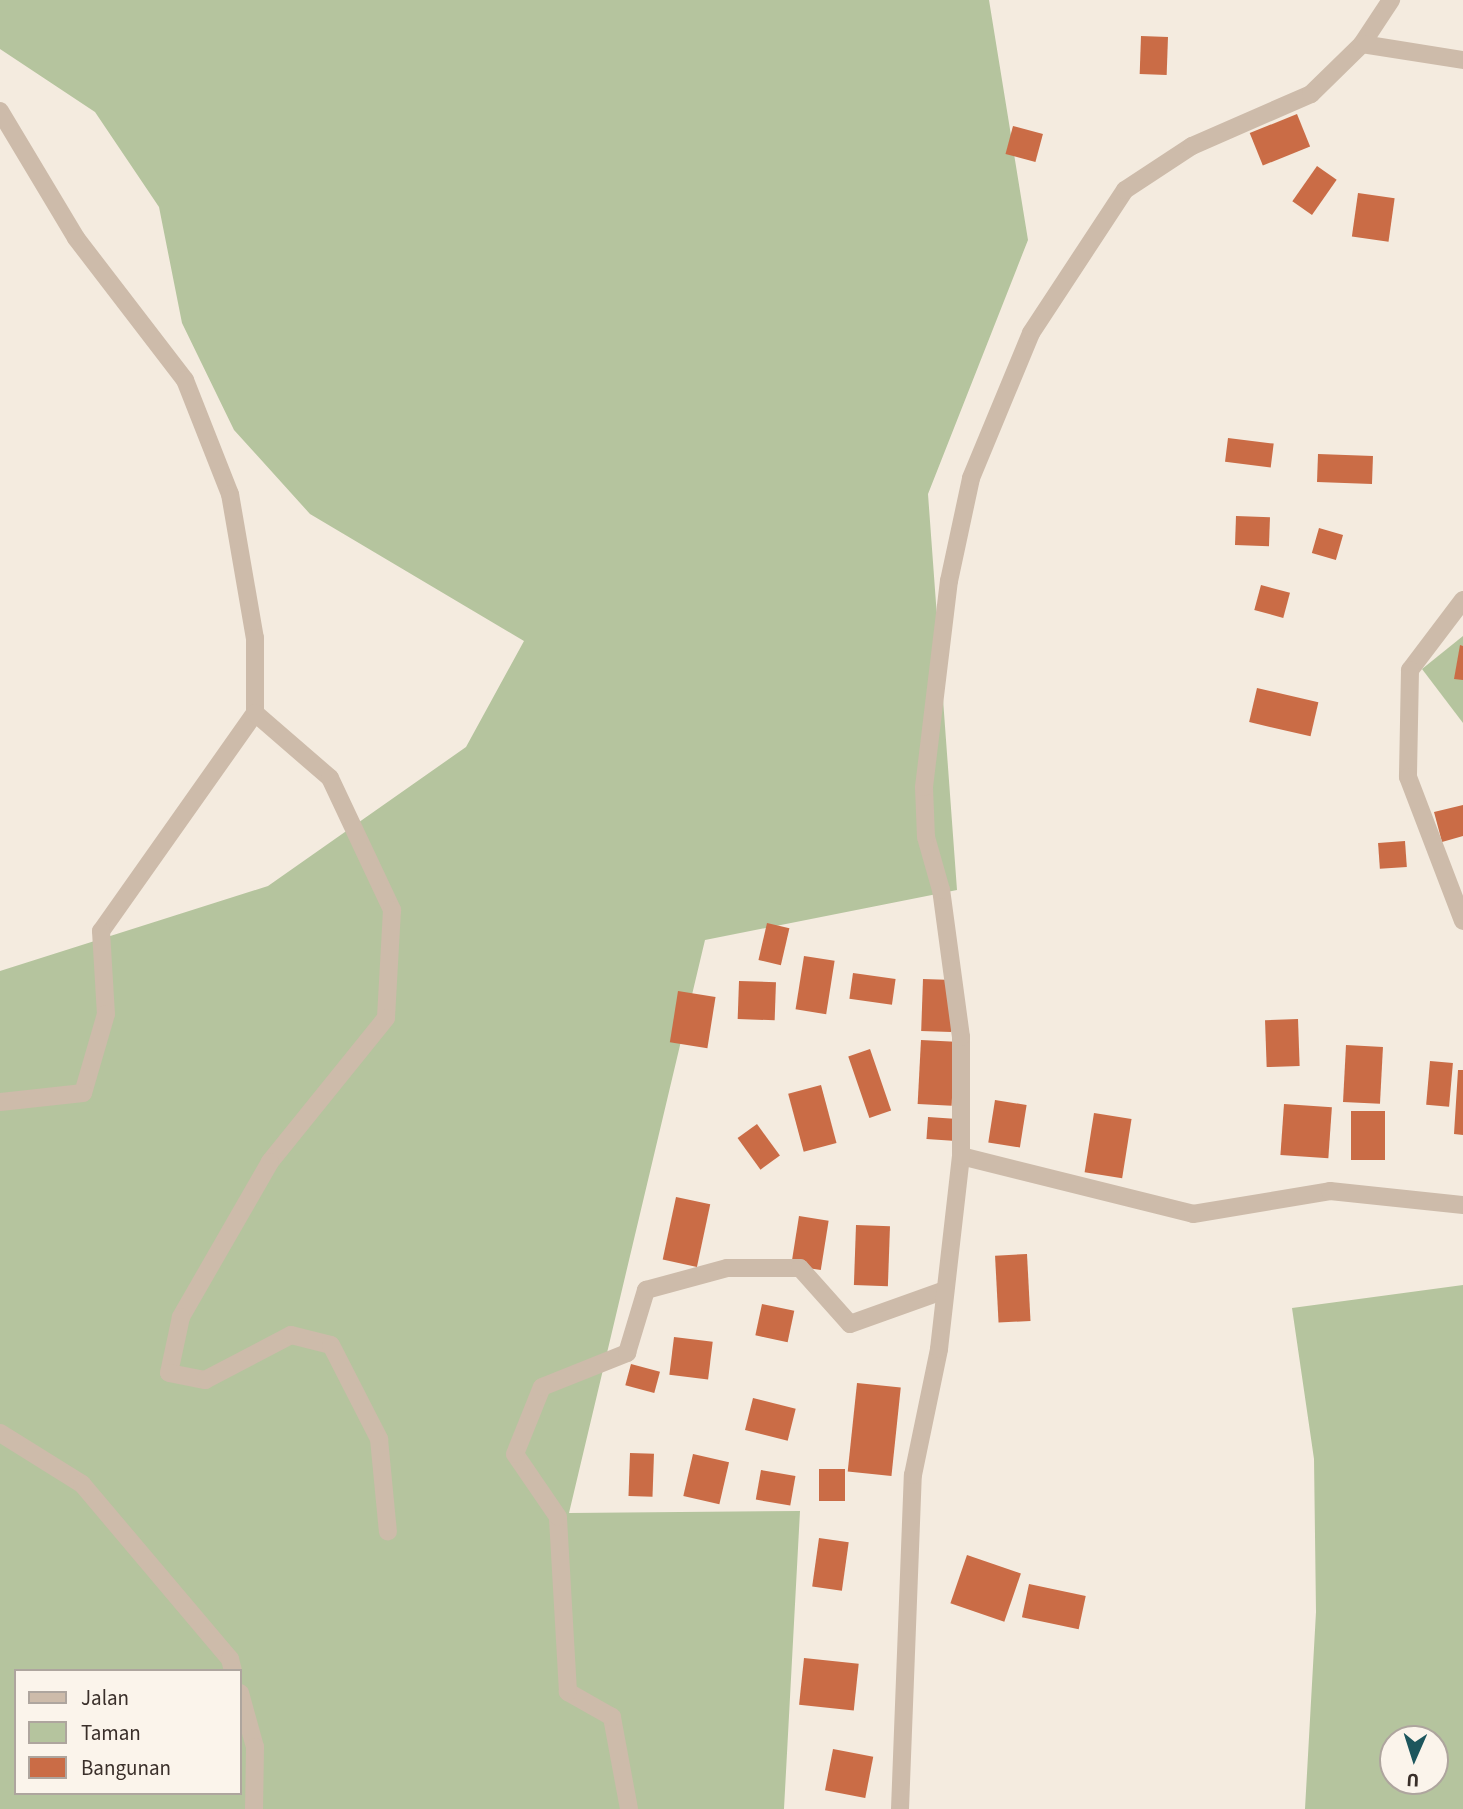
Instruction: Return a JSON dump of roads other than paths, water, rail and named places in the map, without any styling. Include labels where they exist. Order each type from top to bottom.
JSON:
[{"type":"street","points":[[900,1809],[913,1475],[939,1349],[961,1156],[961,1037],[941,890],[926,837],[924,787],[948,582],[971,478],[1031,333],[1125,190],[1192,146],[1311,94],[1362,44],[1391,0]]},
{"type":"street","points":[[1362,44],[1463,60]]},
{"type":"street","points":[[0,111],[76,238],[185,380],[230,494],[255,638],[255,713],[101,931],[106,1014],[83,1093],[0,1102]]},
{"type":"street","points":[[1463,600],[1410,670],[1408,777],[1463,920]]},
{"type":"street","points":[[255,713],[330,778],[392,910],[386,1018],[270,1162],[181,1317],[169,1373],[205,1380],[291,1335],[331,1345],[379,1438],[388,1532]]},
{"type":"street","points":[[961,1156],[1193,1214],[1330,1191],[1463,1205]]},
{"type":"street","points":[[629,1809],[612,1717],[568,1692],[558,1517],[515,1454],[542,1387],[627,1353],[646,1290],[727,1268],[800,1268],[850,1324],[945,1290]]},
{"type":"street","points":[[0,1433],[82,1484],[230,1659],[232,1669]]},
{"type":"street","points":[[242,1700],[255,1747],[254,1809]]}]
